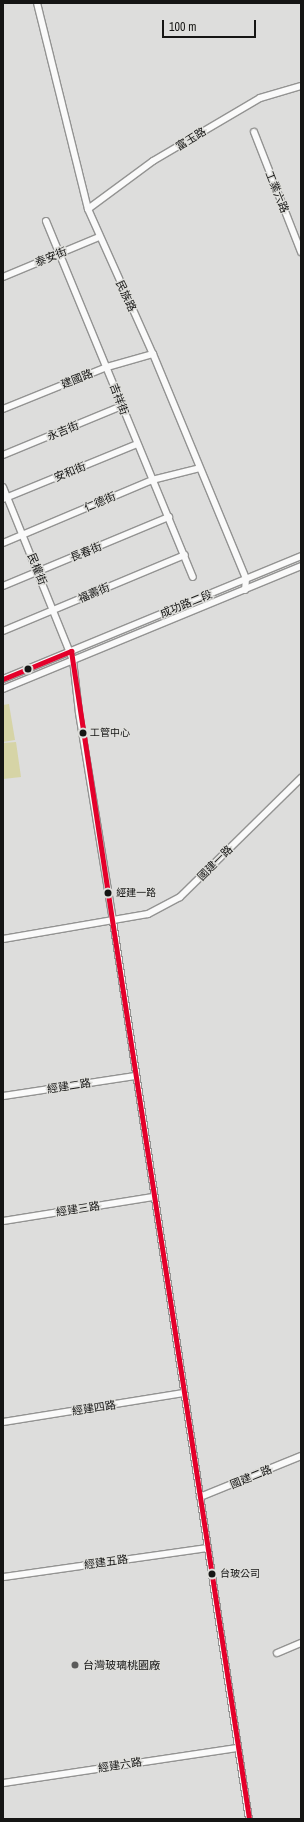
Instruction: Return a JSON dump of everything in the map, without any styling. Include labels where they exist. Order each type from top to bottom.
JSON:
[{"type":"street","name":"民族路","points":[[37,3],[88,209],[99,237],[153,354],[246,579]]},
{"type":"street","name":"富玉路","points":[[88,209],[153,161],[260,98],[301,86]]},
{"type":"street","name":"工業六路","points":[[254,132],[301,252]]},
{"type":"street","name":"吉祥街","points":[[46,221],[107,367],[137,444],[193,576]]},
{"type":"street","name":"泰安街","points":[[3,277],[99,237]]},
{"type":"street","name":"建國路","points":[[3,409],[107,367],[153,354]]},
{"type":"street","name":"永吉街","points":[[3,455],[122,406]]},
{"type":"street","name":"安和街","points":[[5,498],[137,444]]},
{"type":"street","name":"仁德街","points":[[3,543],[152,480],[200,468]]},
{"type":"street","name":"民權街","points":[[3,487],[5,498],[23,535],[37,572],[71,651],[73,660],[79,713],[114,921],[153,1197],[249,1819]]},
{"type":"street","name":"長春街","points":[[3,586],[169,517]]},
{"type":"street","name":"福壽街","points":[[3,631],[185,555]]},
{"type":"street","name":"成功路二段","points":[[3,680],[301,556]]},
{"type":"street","name":"成功路二段","points":[[3,689],[301,566]]},
{"type":"street","points":[[245,590],[246,579]]},
{"type":"street","name":"國建一路","points":[[114,921],[148,914],[180,897],[301,778]]},
{"type":"street","points":[[3,939],[114,921]]},
{"type":"street","name":"經建二路","points":[[3,1096],[135,1076]]},
{"type":"street","name":"經建三路","points":[[3,1221],[153,1197]]},
{"type":"street","name":"經建四路","points":[[3,1422],[184,1393]]},
{"type":"street","name":"國建二路","points":[[200,1497],[301,1456]]},
{"type":"street","name":"經建五路","points":[[3,1577],[208,1548]]},
{"type":"street","points":[[277,1653],[301,1643]]},
{"type":"street","name":"經建六路","points":[[3,1783],[237,1748]]},
{"type":"shaded area","points":[[9,704],[15,740],[3,742],[3,705]]},
{"type":"shaded area","points":[[16,742],[21,777],[3,779],[3,743]]},
{"type":"transit line","points":[[3,679],[71,651],[249,1819]]},
{"type":"place","name":"工管中心","points":[[83,733]]},
{"type":"place","name":"經建一路","points":[[108,893]]},
{"type":"place","name":"台玻公司","points":[[212,1574]]},
{"type":"place","name":"台灣玻璃桃園廠","points":[[75,1665]]}]
